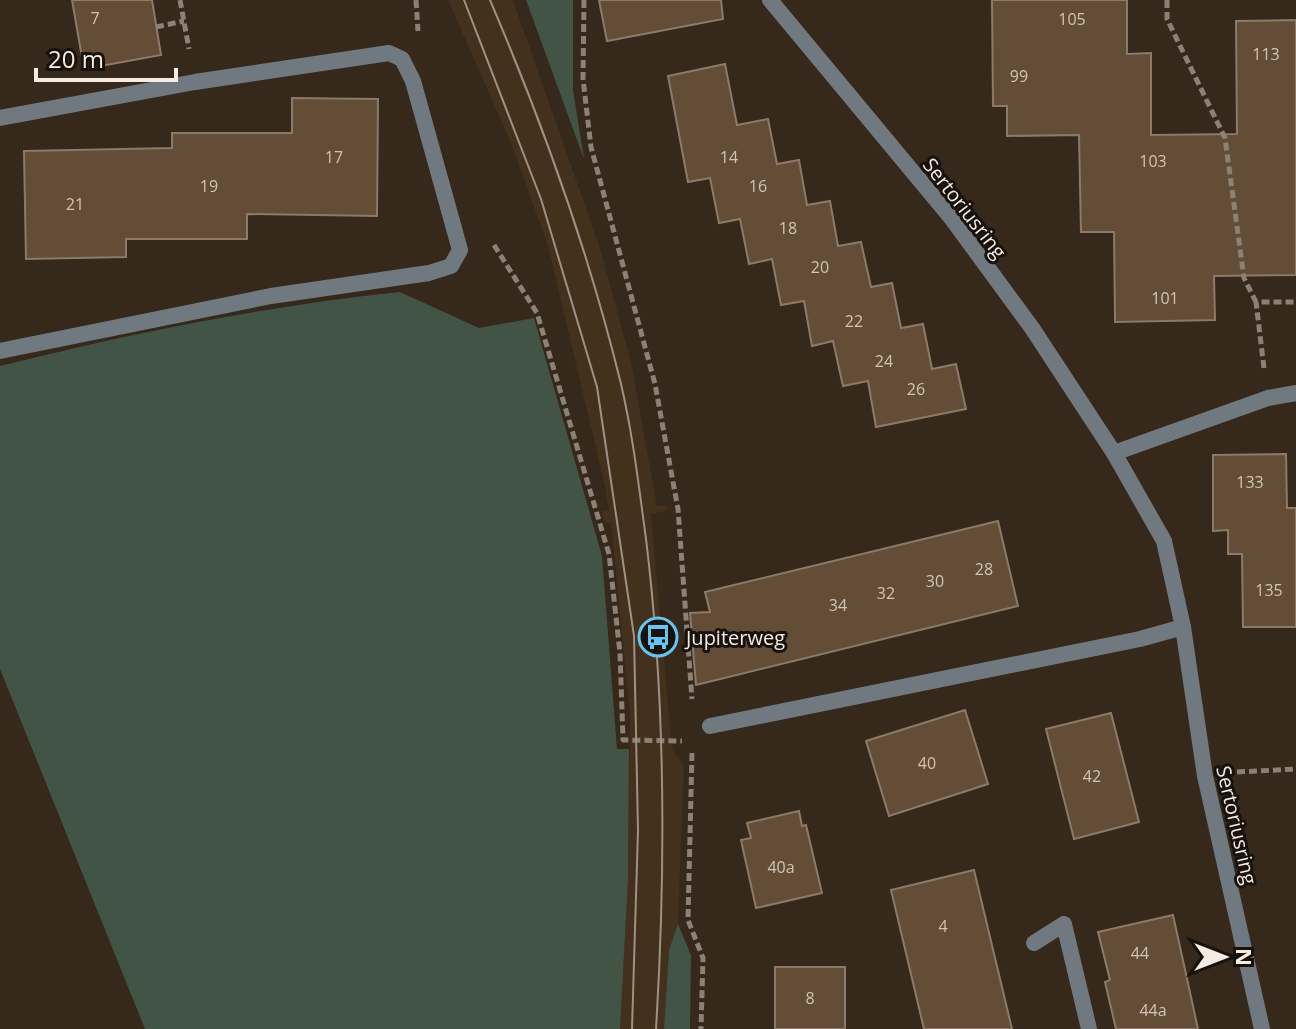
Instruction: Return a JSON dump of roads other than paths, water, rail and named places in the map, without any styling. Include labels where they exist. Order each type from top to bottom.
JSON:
[{"type":"street","name":"Sertoriusring","points":[[770,0],[952,219],[1032,328],[1114,453],[1164,541],[1183,627],[1205,776],[1262,1029]]},
{"type":"street","points":[[0,118],[195,82],[372,53],[389,53],[402,59],[436,153],[460,250],[451,266],[429,273],[271,296],[0,351]]},
{"type":"street","points":[[1114,453],[1268,398],[1296,393]]},
{"type":"street","points":[[710,726],[1140,639],[1183,627]]},
{"type":"street","points":[[1034,943],[1064,924],[1089,1029]]},
{"type":"tram line","points":[[464,0],[541,199],[597,387],[634,636],[638,830],[632,1029]]},
{"type":"tram line","points":[[490,0],[546,141],[579,238],[621,384],[632,442],[653,600],[661,722],[663,845],[656,1029]]},
{"type":"place","name":"Jupiterweg","points":[[658,637]]}]
